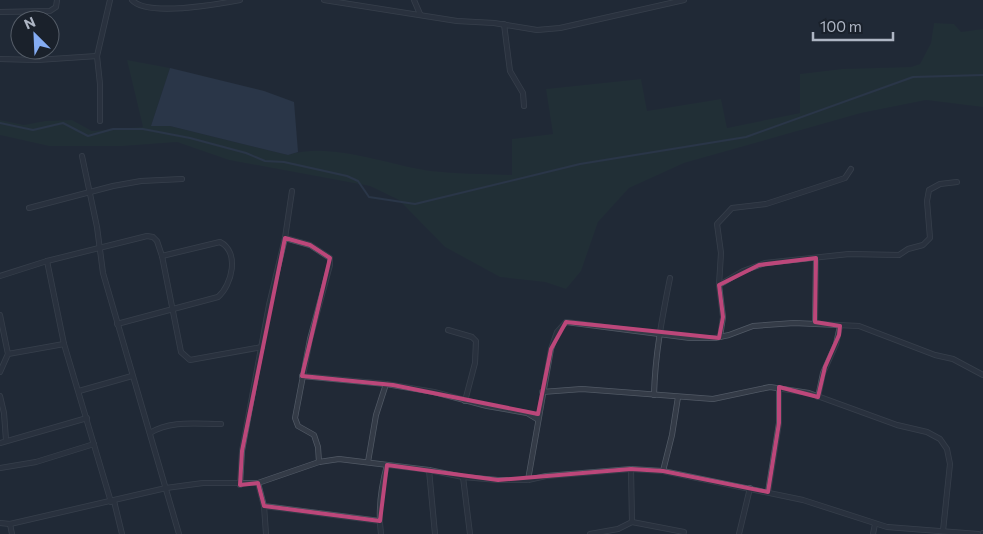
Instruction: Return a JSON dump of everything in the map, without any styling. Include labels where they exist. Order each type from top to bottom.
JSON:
[{"type":"street","points":[[0,12],[50,11],[56,7],[57,0]]},
{"type":"street","points":[[100,121],[100,84],[97,56],[110,0]]},
{"type":"street","points":[[132,0],[149,7],[185,8],[240,0]]},
{"type":"street","points":[[324,0],[457,21],[504,24],[537,30],[560,28],[684,0]]},
{"type":"street","points":[[414,0],[420,14]]},
{"type":"street","points":[[504,24],[510,71],[523,93],[524,106]]},
{"type":"street","points":[[0,59],[37,60],[97,56]]},
{"type":"street","points":[[82,156],[103,273],[116,324],[179,534]]},
{"type":"street","points":[[720,337],[723,317],[718,285],[721,254],[717,224],[732,208],[766,204],[816,188],[846,178],[851,169]]},
{"type":"street","points":[[29,208],[141,181],[182,179]]},
{"type":"street","points":[[718,285],[759,265],[849,254],[890,257],[923,245],[930,238],[927,201],[929,190],[940,184],[957,182]]},
{"type":"street","points":[[240,484],[242,451],[292,191]]},
{"type":"street","points":[[0,276],[147,236],[153,237],[157,241],[162,256],[181,352],[190,360],[262,347]]},
{"type":"street","points":[[284,238],[310,245],[330,258],[330,265],[320,296],[302,376],[295,418],[298,426],[314,435],[318,448],[319,462]]},
{"type":"street","points":[[116,324],[218,297],[226,286],[233,258],[230,249],[220,242],[162,256]]},
{"type":"street","points":[[815,322],[816,258]]},
{"type":"street","points":[[47,262],[64,344],[122,534]]},
{"type":"street","points":[[654,395],[658,333],[670,278]]},
{"type":"street","points":[[0,315],[8,354],[0,372]]},
{"type":"street","points":[[528,480],[539,406],[551,349],[557,332],[566,322],[690,338],[720,337],[753,326],[815,322],[840,326],[859,326],[935,355],[953,359],[983,375]]},
{"type":"street","points":[[818,397],[825,366],[836,344],[840,326]]},
{"type":"street","points":[[448,330],[472,337],[476,341],[475,363],[465,401]]},
{"type":"street","points":[[8,354],[64,344]]},
{"type":"street","points":[[79,391],[132,376]]},
{"type":"street","points":[[302,376],[386,384],[434,392],[465,401],[527,413],[537,419]]},
{"type":"street","points":[[368,462],[376,415],[386,384]]},
{"type":"street","points":[[542,392],[582,389],[714,399],[756,388],[779,388],[799,391],[897,425],[927,432],[940,439],[947,449],[950,464],[943,531]]},
{"type":"street","points":[[768,492],[779,423],[779,388]]},
{"type":"street","points":[[0,396],[4,413],[6,440]]},
{"type":"street","points":[[663,471],[678,397]]},
{"type":"street","points":[[527,413],[539,406]]},
{"type":"street","points":[[0,443],[87,418]]},
{"type":"street","points":[[150,433],[157,429],[184,424],[221,424]]},
{"type":"street","points":[[0,468],[36,462],[94,444]]},
{"type":"street","points":[[0,523],[10,524],[166,488],[203,483],[258,483],[319,462],[339,459],[429,470],[463,477],[528,480],[546,476],[631,469],[663,471],[803,500],[875,524],[919,532],[943,531],[978,534]]},
{"type":"street","points":[[382,534],[380,521],[382,490],[387,465]]},
{"type":"street","points":[[631,469],[632,522]]},
{"type":"street","points":[[429,470],[434,534]]},
{"type":"street","points":[[463,477],[470,534]]},
{"type":"street","points":[[258,483],[264,506],[266,534]]},
{"type":"street","points":[[738,534],[750,488]]},
{"type":"street","points":[[264,506],[380,521]]},
{"type":"street","points":[[590,534],[618,529],[632,522],[684,532]]},
{"type":"street","points":[[10,524],[12,534]]},
{"type":"street","points":[[873,534],[875,524]]},
{"type":"highlighted area","points":[[285,238],[310,245],[330,258],[302,376],[393,385],[538,414],[551,349],[566,322],[719,338],[723,317],[719,285],[759,265],[816,258],[815,322],[840,326],[839,335],[825,367],[818,397],[779,387],[779,423],[768,492],[663,471],[631,469],[498,480],[387,465],[380,521],[366,521],[264,506],[258,483],[240,485],[242,451]]},
{"type":"shaded area","points":[[934,23],[954,24],[961,32],[983,29],[983,107],[926,100],[861,113],[684,163],[629,188],[598,222],[581,271],[566,289],[545,282],[500,277],[445,247],[399,200],[370,186],[229,160],[177,142],[123,146],[49,146],[0,135],[0,120],[24,125],[45,121],[72,120],[92,131],[143,127],[127,60],[170,68],[151,126],[170,126],[288,155],[304,151],[340,152],[431,171],[512,175],[512,139],[553,134],[546,89],[641,79],[647,111],[721,99],[727,128],[800,113],[800,74],[842,69],[911,67],[920,64],[931,43]]},
{"type":"water","points":[[170,68],[264,91],[294,102],[298,152],[288,155],[170,126],[151,126]]},
{"type":"waterway","points":[[0,123],[33,130],[63,123],[88,136],[113,129],[143,129],[190,138],[246,153],[265,161],[284,162],[347,176],[358,181],[369,197],[415,204],[580,164],[746,137],[913,77],[983,75]]}]
